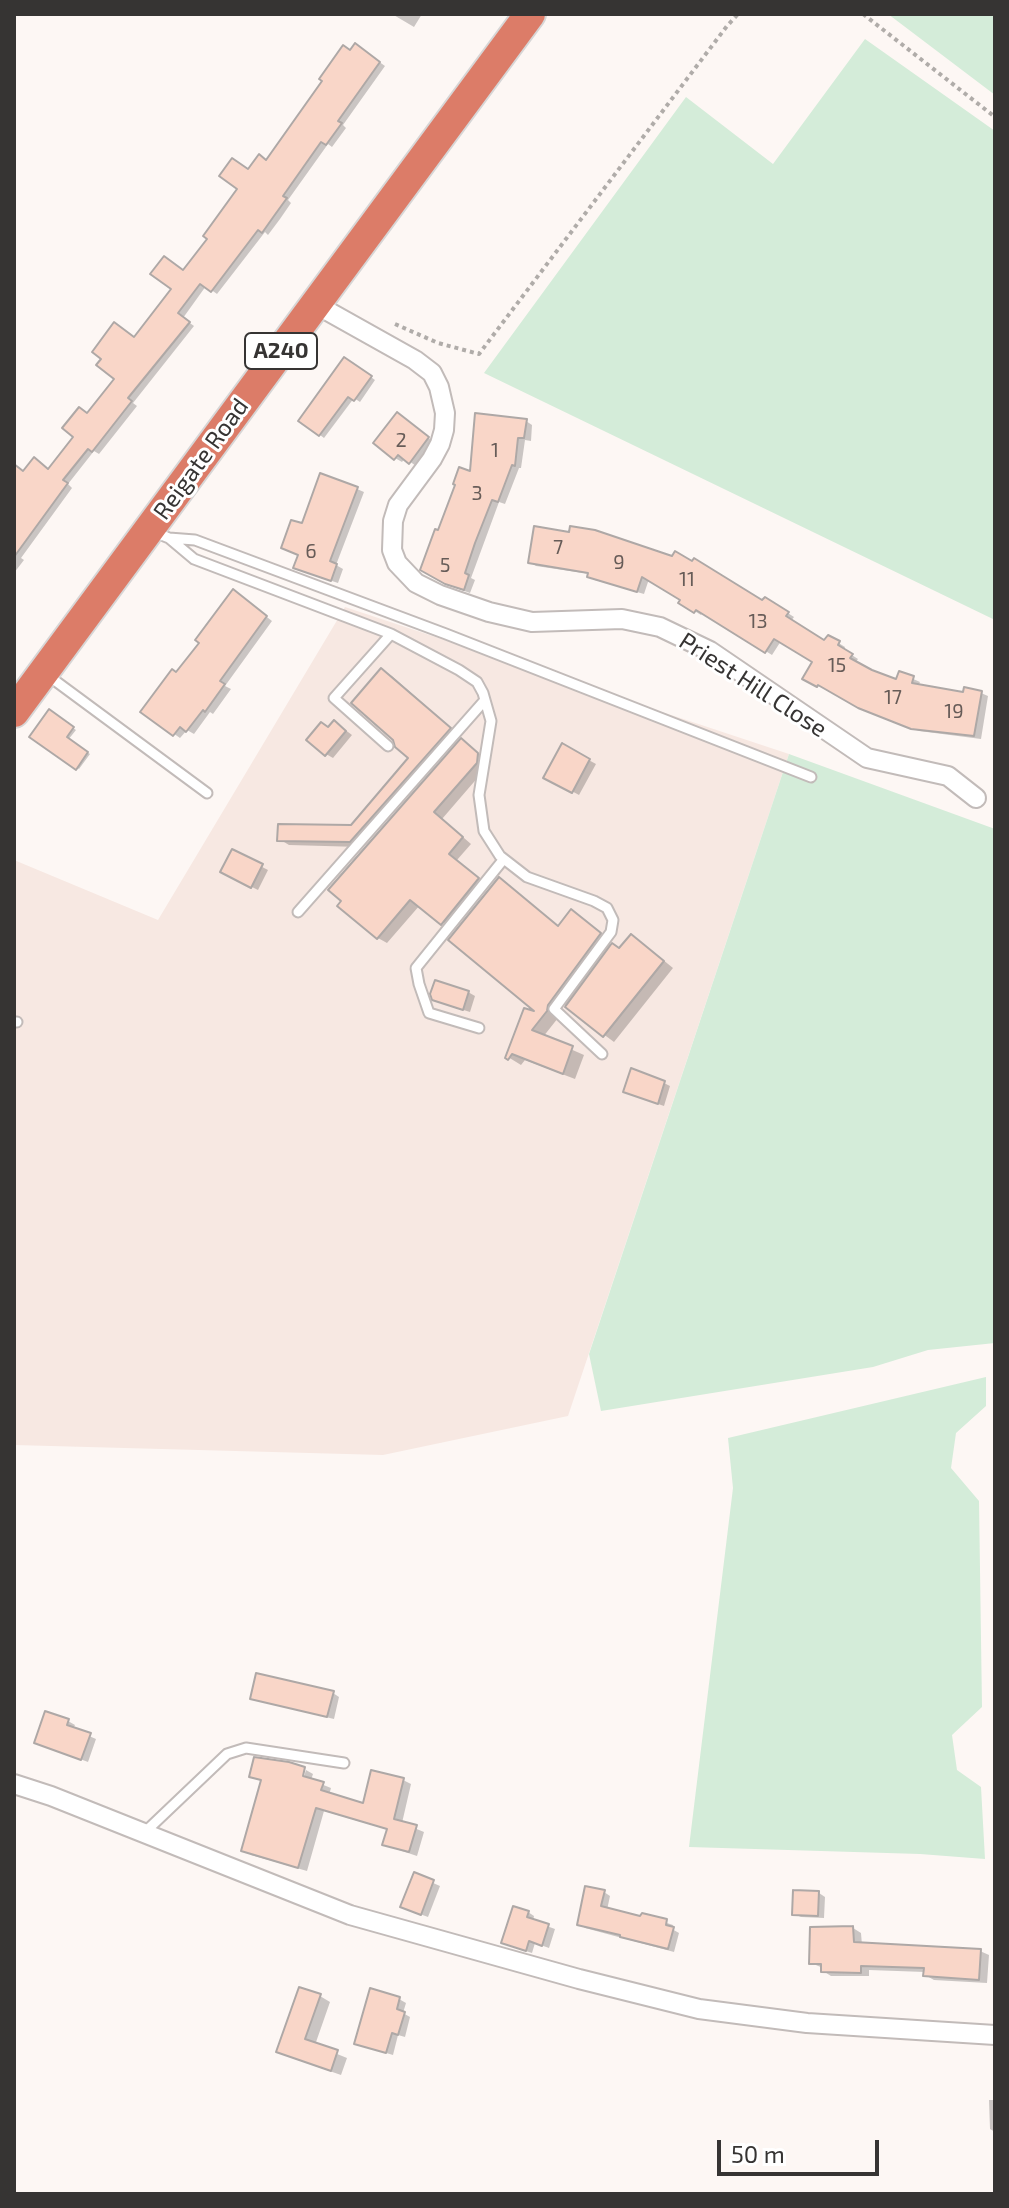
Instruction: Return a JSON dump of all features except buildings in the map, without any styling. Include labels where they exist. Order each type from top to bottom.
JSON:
[{"type":"highway","name":"Reigate Road","points":[[14,712],[43,672],[159,534],[315,304],[530,14]]},
{"type":"street","name":"Priest Hill Close","points":[[315,304],[415,360],[432,373],[443,399],[444,430],[440,444],[398,505],[393,521],[392,550],[397,563],[416,583],[464,603],[532,622],[622,619],[660,627],[710,651],[867,758],[948,776],[976,798]]},
{"type":"street","points":[[14,1784],[350,1915],[579,1979],[699,2009],[807,2023],[995,2035]]},
{"type":"lane","points":[[159,534],[194,559],[391,634],[477,682],[491,721],[479,795],[484,831],[503,860],[527,877],[594,901],[607,908],[613,920],[611,932],[554,1009],[602,1054]]},
{"type":"lane","points":[[159,534],[210,545],[811,777]]},
{"type":"lane","points":[[388,746],[334,698],[391,634]]},
{"type":"lane","points":[[43,672],[207,793]]},
{"type":"lane","points":[[298,912],[485,700]]},
{"type":"lane","points":[[479,1028],[429,1013],[416,968],[503,860]]},
{"type":"lane","points":[[144,1833],[227,1754],[246,1748],[344,1763]]},
{"type":"path","points":[[367,332],[395,324],[438,343],[479,354],[738,14]]},
{"type":"path","points":[[863,14],[995,117]]},
{"type":"shaded area","points":[[345,607],[789,754],[568,1416],[383,1455],[14,1445],[14,860],[158,920]]},
{"type":"green space","points":[[888,14],[995,14],[995,95]]},
{"type":"green space","points":[[865,39],[995,131],[995,620],[484,373],[686,97],[773,164]]},
{"type":"green space","points":[[789,754],[995,829],[995,1343],[928,1350],[873,1367],[601,1411],[589,1354]]},
{"type":"green space","points":[[986,1377],[986,1406],[956,1433],[951,1468],[979,1501],[982,1707],[952,1735],[957,1770],[981,1787],[985,1859],[689,1847],[733,1488],[728,1438]]}]
